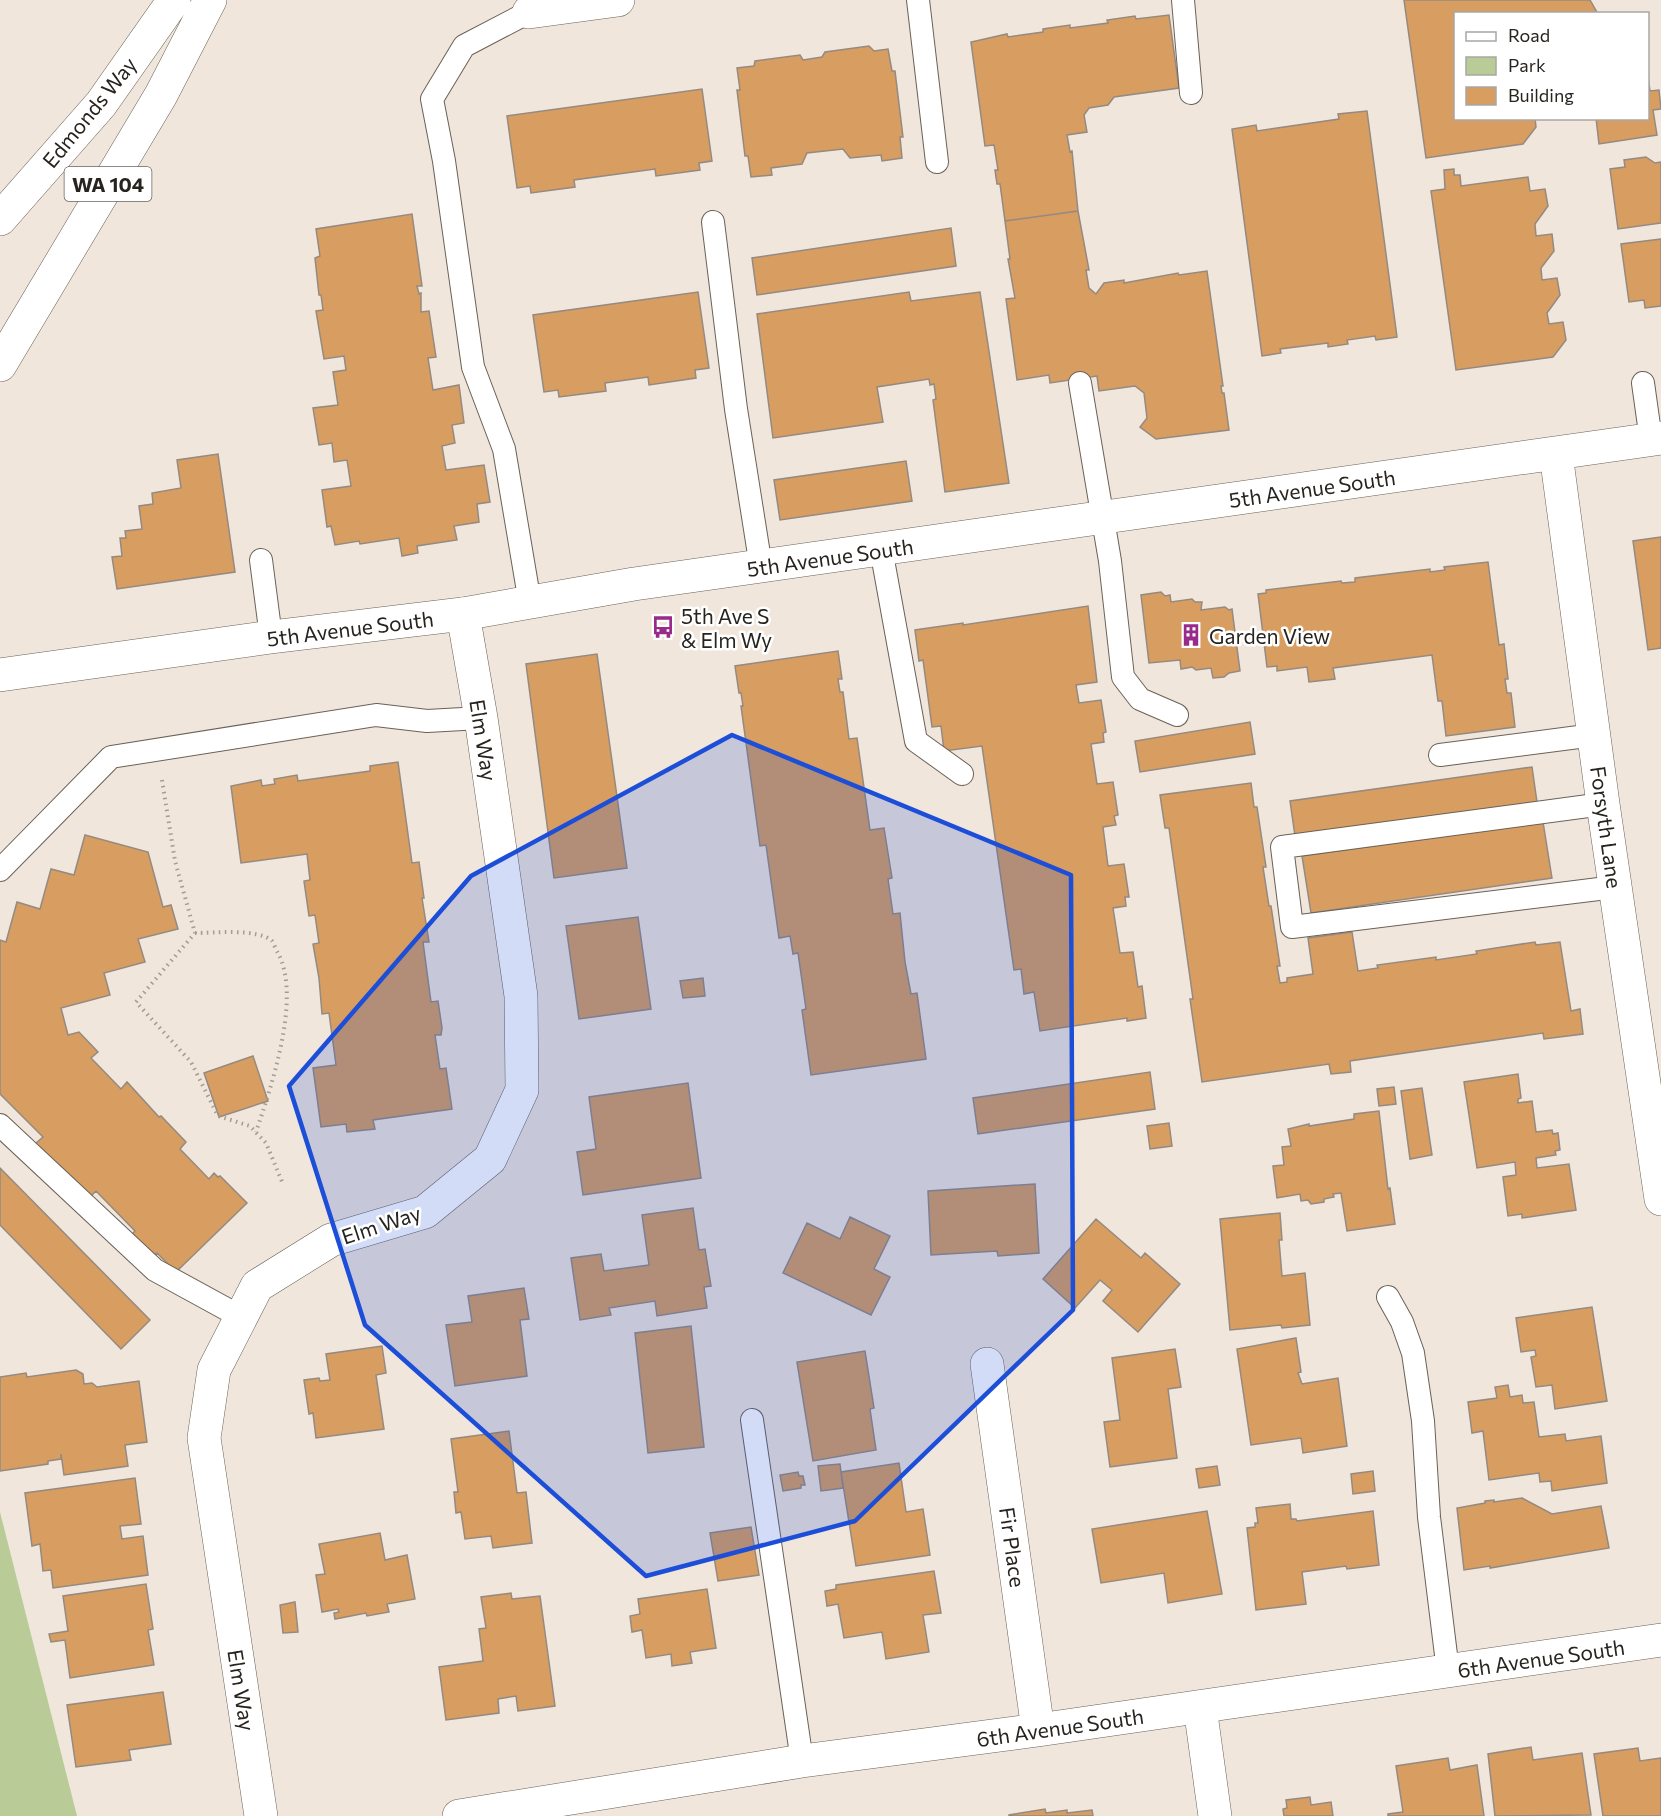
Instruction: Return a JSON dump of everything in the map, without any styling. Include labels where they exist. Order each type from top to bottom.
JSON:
[{"type":"street","name":"Edmonds Way","points":[[0,219],[101,104],[174,0]]},
{"type":"street","name":"Edmonds Way","points":[[0,365],[161,95],[210,0]]},
{"type":"street","points":[[529,12],[618,0]]},
{"type":"street","name":"5th Avenue South","points":[[0,675],[271,637],[463,614],[634,584],[1656,439]]},
{"type":"street","name":"Forsyth Lane","points":[[1556,454],[1603,804],[1661,1199]]},
{"type":"street","name":"Elm Way","points":[[261,1816],[204,1438],[214,1370],[257,1286],[332,1240],[425,1212],[489,1159],[522,1090],[521,996],[481,718],[463,614]]},
{"type":"street","name":"Fir Place","points":[[987,1364],[1038,1730]]},
{"type":"street","name":"6th Avenue South","points":[[459,1816],[802,1761],[1038,1730],[1661,1640]]},
{"type":"street","points":[[1200,1707],[1215,1816]]},
{"type":"lane","points":[[918,0],[937,162]]},
{"type":"lane","points":[[1183,0],[1191,93]]},
{"type":"lane","points":[[529,12],[465,46],[432,99],[444,161],[473,366],[504,449],[530,603]]},
{"type":"lane","points":[[713,222],[736,409],[761,567]]},
{"type":"lane","points":[[1080,383],[1103,518],[1123,677],[1140,699],[1177,715]]},
{"type":"lane","points":[[1643,383],[1656,439]]},
{"type":"lane","points":[[881,549],[916,741],[962,774]]},
{"type":"lane","points":[[261,560],[271,637]]},
{"type":"lane","points":[[0,870],[111,758],[376,715],[427,722],[481,718]]},
{"type":"lane","points":[[1440,755],[1594,735]]},
{"type":"lane","points":[[1603,804],[1282,847],[1292,927],[1615,887]]},
{"type":"lane","points":[[0,1125],[155,1270],[241,1317]]},
{"type":"lane","points":[[1388,1297],[1402,1322],[1413,1353],[1423,1421],[1429,1517],[1448,1671]]},
{"type":"lane","points":[[752,1420],[802,1761]]},
{"type":"path","points":[[157,750],[175,861],[195,933]]},
{"type":"path","points":[[256,1132],[271,1087],[286,1017],[287,984],[280,958],[272,941],[255,933],[195,933],[136,1002],[191,1062],[218,1116],[250,1126],[266,1143],[283,1184]]},
{"type":"highlighted area","points":[[732,735],[1071,875],[1073,1310],[855,1521],[646,1576],[365,1325],[289,1086],[471,876]]},
{"type":"green space","points":[[0,1512],[77,1816],[0,1816]]},
{"type":"building","points":[[1404,0],[1590,0],[1597,12],[1454,12],[1454,120],[1535,120],[1536,127],[1523,144],[1426,158]]},
{"type":"building","points":[[1169,15],[1179,88],[1114,97],[1108,105],[1089,108],[1084,115],[1087,132],[1067,135],[1070,152],[1072,151],[1078,211],[1005,221],[1000,184],[997,184],[995,170],[998,170],[994,145],[985,146],[971,42],[1007,34],[1008,37],[1043,32],[1043,29],[1070,25],[1070,28],[1108,23],[1107,20],[1135,16],[1136,19]]},
{"type":"building","points":[[869,46],[874,51],[888,49],[892,71],[895,71],[903,137],[900,137],[902,158],[882,161],[881,155],[850,158],[843,149],[807,153],[802,164],[771,168],[772,175],[751,177],[748,156],[745,156],[737,90],[740,90],[737,68],[754,66],[755,61],[800,55],[803,60],[822,57],[825,52]]},
{"type":"building","points":[[1649,84],[1650,91],[1659,90],[1661,109],[1653,110],[1657,135],[1599,144],[1596,120],[1649,120]]},
{"type":"building","points":[[702,89],[712,161],[699,163],[700,170],[656,176],[655,169],[574,180],[575,187],[531,193],[530,186],[517,188],[507,116]]},
{"type":"building","points":[[1367,111],[1397,337],[1376,340],[1375,336],[1347,340],[1348,344],[1328,347],[1328,343],[1280,349],[1281,353],[1262,356],[1232,129],[1256,125],[1257,131],[1339,119],[1338,114]]},
{"type":"building","points":[[1646,157],[1655,163],[1661,162],[1661,223],[1618,229],[1610,169],[1625,167],[1624,160]]},
{"type":"building","points":[[1454,169],[1454,175],[1460,175],[1461,186],[1528,177],[1530,191],[1545,189],[1548,206],[1535,224],[1536,236],[1552,234],[1554,251],[1541,268],[1542,280],[1557,278],[1560,295],[1547,313],[1549,324],[1563,322],[1566,340],[1553,357],[1456,370],[1431,191],[1445,189],[1444,170]]},
{"type":"building","points":[[1078,211],[1089,270],[1086,270],[1089,288],[1096,294],[1104,283],[1124,280],[1124,283],[1178,273],[1179,275],[1207,271],[1223,386],[1221,386],[1229,430],[1156,439],[1140,427],[1147,418],[1144,393],[1135,386],[1099,391],[1097,376],[1050,383],[1049,375],[1017,380],[1006,299],[1015,298],[1008,259],[1010,259],[1005,221]]},
{"type":"building","points":[[412,214],[422,286],[417,286],[419,294],[421,293],[421,312],[429,311],[436,357],[428,358],[433,390],[459,385],[464,423],[452,425],[455,443],[442,446],[446,470],[484,465],[490,502],[477,504],[479,522],[454,526],[457,540],[417,546],[418,553],[402,556],[399,538],[335,545],[331,526],[327,527],[322,490],[351,486],[347,460],[334,462],[332,443],[319,445],[313,408],[338,405],[333,372],[346,370],[344,356],[324,359],[316,311],[323,310],[315,258],[320,256],[316,229]]},
{"type":"building","points":[[951,228],[956,266],[757,295],[752,258]]},
{"type":"building","points":[[1661,239],[1661,306],[1645,308],[1644,300],[1629,302],[1621,244]]},
{"type":"building","points":[[698,292],[709,368],[695,370],[696,378],[649,385],[648,377],[605,383],[606,391],[559,397],[558,390],[544,392],[533,315]]},
{"type":"building","points":[[909,292],[911,301],[980,292],[1009,483],[945,492],[933,400],[936,399],[934,384],[930,385],[929,379],[877,387],[883,422],[773,438],[757,314]]},
{"type":"building","points":[[218,454],[235,572],[117,589],[112,557],[122,556],[120,538],[126,538],[125,531],[142,529],[139,506],[153,504],[152,493],[181,488],[177,460]]},
{"type":"building","points":[[906,461],[912,501],[780,520],[774,480]]},
{"type":"building","points":[[1661,537],[1661,648],[1648,650],[1633,541]]},
{"type":"building","points":[[1488,562],[1499,645],[1504,644],[1508,679],[1505,679],[1507,693],[1511,693],[1515,727],[1446,736],[1442,701],[1438,701],[1432,655],[1333,668],[1335,679],[1309,682],[1307,667],[1277,671],[1277,666],[1267,667],[1258,594],[1266,593],[1266,590],[1341,581],[1342,583],[1355,582],[1355,578],[1430,569],[1430,572],[1445,570],[1444,567]]},
{"type":"building","name":"Garden View","points":[[1161,592],[1165,596],[1170,595],[1171,602],[1192,599],[1195,602],[1202,602],[1201,610],[1225,607],[1232,609],[1240,671],[1213,678],[1211,668],[1181,669],[1180,660],[1149,663],[1141,595]]},
{"type":"building","points":[[1088,606],[1097,682],[1076,685],[1079,703],[1101,700],[1106,732],[1103,733],[1104,742],[1091,744],[1097,784],[1113,782],[1118,815],[1114,816],[1116,825],[1103,827],[1108,866],[1124,864],[1129,897],[1125,897],[1126,906],[1113,908],[1120,953],[1133,952],[1138,987],[1142,986],[1146,1018],[1127,1021],[1127,1018],[1040,1031],[1034,992],[1024,994],[1021,969],[1014,970],[982,746],[944,751],[941,726],[932,727],[923,660],[919,661],[915,630]]},
{"type":"building","points":[[838,651],[842,679],[838,679],[840,692],[843,692],[849,739],[857,738],[870,830],[884,828],[892,878],[888,879],[893,914],[900,913],[905,962],[911,994],[917,993],[926,1059],[811,1075],[802,1010],[806,1009],[798,953],[793,954],[790,936],[779,938],[766,845],[760,846],[741,706],[743,706],[735,666]]},
{"type":"building","points":[[597,654],[627,868],[554,878],[526,664]]},
{"type":"building","points":[[1250,722],[1255,754],[1140,772],[1135,741]]},
{"type":"building","points":[[398,762],[412,863],[419,862],[424,898],[422,898],[429,942],[423,942],[431,1002],[438,1001],[442,1028],[441,1035],[435,1035],[440,1069],[446,1068],[452,1109],[373,1120],[375,1129],[347,1132],[346,1124],[321,1127],[313,1068],[336,1065],[329,1013],[322,1014],[313,944],[319,943],[315,915],[309,916],[304,881],[310,880],[307,854],[241,863],[231,786],[261,780],[262,786],[275,784],[274,779],[297,775],[298,781],[370,771],[370,766]]},
{"type":"building","points":[[1532,767],[1537,802],[1295,836],[1290,801]]},
{"type":"building","points":[[1251,783],[1266,867],[1263,867],[1280,966],[1277,966],[1280,983],[1287,982],[1287,978],[1313,974],[1308,938],[1352,932],[1358,971],[1378,968],[1377,965],[1436,957],[1436,960],[1535,942],[1536,945],[1560,942],[1571,1011],[1580,1009],[1583,1034],[1544,1039],[1543,1033],[1350,1061],[1351,1072],[1331,1074],[1329,1064],[1202,1082],[1169,828],[1165,828],[1160,795]]},
{"type":"building","points":[[1543,822],[1552,878],[1311,913],[1302,856]]},
{"type":"building","points":[[85,835],[148,852],[163,907],[171,905],[178,929],[138,939],[145,962],[104,973],[110,995],[61,1008],[68,1035],[79,1032],[98,1052],[91,1058],[121,1089],[127,1082],[159,1117],[161,1116],[186,1142],[180,1149],[209,1179],[214,1173],[220,1176],[247,1203],[176,1272],[157,1253],[150,1260],[130,1236],[135,1231],[96,1191],[89,1198],[60,1166],[59,1168],[35,1144],[43,1137],[0,1094],[0,940],[6,942],[17,902],[40,909],[51,869],[74,875]]},
{"type":"building","points":[[638,917],[651,1009],[579,1019],[566,926]]},
{"type":"building","points":[[703,978],[705,996],[683,998],[680,981]]},
{"type":"building","points":[[253,1056],[268,1101],[219,1117],[204,1073]]},
{"type":"building","points":[[1150,1072],[1155,1109],[978,1134],[973,1098]]},
{"type":"building","points":[[1518,1074],[1521,1098],[1518,1099],[1518,1103],[1532,1101],[1536,1132],[1552,1130],[1553,1134],[1558,1133],[1560,1150],[1555,1151],[1556,1155],[1536,1158],[1537,1168],[1569,1164],[1576,1210],[1522,1218],[1522,1214],[1508,1216],[1503,1177],[1516,1175],[1515,1162],[1477,1168],[1464,1082]]},
{"type":"building","points":[[688,1083],[701,1178],[583,1195],[577,1152],[596,1149],[589,1097]]},
{"type":"building","points":[[1394,1087],[1396,1104],[1379,1106],[1377,1089]]},
{"type":"building","points":[[1422,1088],[1432,1155],[1410,1159],[1401,1091]]},
{"type":"building","points":[[1379,1111],[1388,1189],[1390,1188],[1395,1224],[1347,1231],[1341,1193],[1333,1194],[1334,1197],[1324,1199],[1324,1202],[1311,1204],[1308,1200],[1301,1201],[1300,1194],[1277,1198],[1273,1166],[1284,1165],[1282,1147],[1291,1146],[1288,1129],[1354,1119],[1354,1114]]},
{"type":"building","points":[[1169,1123],[1172,1146],[1150,1149],[1147,1126]]},
{"type":"building","points":[[0,1168],[150,1320],[121,1349],[0,1225]]},
{"type":"building","points":[[1035,1184],[1039,1253],[998,1256],[997,1251],[931,1255],[928,1191]]},
{"type":"building","points":[[693,1208],[699,1250],[705,1249],[711,1286],[704,1287],[707,1308],[657,1316],[655,1301],[609,1308],[611,1315],[580,1320],[571,1258],[601,1254],[604,1271],[649,1265],[642,1215]]},
{"type":"building","points":[[1280,1213],[1282,1240],[1279,1240],[1282,1276],[1305,1273],[1310,1325],[1282,1328],[1281,1325],[1230,1330],[1220,1219]]},
{"type":"building","points":[[850,1217],[890,1236],[874,1269],[890,1277],[871,1315],[783,1273],[807,1223],[840,1239]]},
{"type":"building","points":[[1096,1219],[1141,1258],[1145,1253],[1180,1284],[1138,1332],[1103,1301],[1112,1290],[1100,1280],[1075,1308],[1043,1279]]},
{"type":"building","points":[[524,1288],[529,1319],[520,1320],[527,1376],[455,1386],[446,1325],[472,1322],[468,1296]]},
{"type":"building","points":[[1592,1307],[1607,1401],[1555,1409],[1552,1385],[1536,1387],[1531,1357],[1536,1356],[1535,1350],[1521,1352],[1516,1318]]},
{"type":"building","points":[[691,1326],[704,1447],[648,1453],[635,1333]]},
{"type":"building","points":[[1296,1338],[1301,1372],[1298,1373],[1302,1384],[1338,1378],[1347,1446],[1303,1453],[1301,1438],[1251,1445],[1237,1349]]},
{"type":"building","points":[[382,1346],[386,1373],[376,1375],[384,1429],[316,1438],[313,1413],[309,1414],[304,1380],[319,1378],[320,1381],[330,1380],[326,1354]]},
{"type":"building","points":[[1175,1349],[1181,1387],[1168,1389],[1177,1458],[1110,1467],[1104,1422],[1120,1420],[1112,1358]]},
{"type":"building","points":[[865,1351],[874,1408],[870,1409],[876,1450],[813,1461],[797,1362]]},
{"type":"building","points":[[76,1370],[83,1374],[84,1384],[92,1383],[97,1387],[139,1381],[147,1442],[125,1445],[128,1466],[64,1475],[61,1454],[61,1459],[48,1461],[48,1464],[0,1471],[0,1377],[26,1373],[27,1377]]},
{"type":"building","points":[[1508,1385],[1510,1397],[1522,1395],[1523,1403],[1534,1402],[1539,1437],[1565,1434],[1566,1441],[1601,1436],[1607,1483],[1552,1491],[1551,1481],[1540,1482],[1539,1473],[1489,1480],[1483,1431],[1472,1433],[1468,1402],[1497,1398],[1495,1387]]},
{"type":"building","points":[[509,1431],[517,1493],[526,1492],[532,1543],[493,1548],[491,1536],[465,1539],[461,1512],[456,1513],[454,1492],[458,1492],[451,1439]]},
{"type":"building","points":[[899,1463],[906,1512],[923,1509],[930,1555],[856,1566],[841,1472]]},
{"type":"building","points":[[840,1464],[843,1488],[821,1491],[818,1466]]},
{"type":"building","points":[[1217,1466],[1220,1485],[1199,1488],[1196,1469]]},
{"type":"building","points":[[1373,1471],[1375,1491],[1353,1494],[1351,1474]]},
{"type":"building","points":[[798,1472],[799,1476],[803,1476],[805,1485],[801,1485],[801,1488],[783,1491],[780,1475]]},
{"type":"building","points":[[135,1478],[141,1524],[120,1526],[122,1539],[143,1536],[148,1575],[53,1588],[51,1570],[43,1571],[40,1544],[32,1546],[25,1493]]},
{"type":"building","points":[[1522,1498],[1552,1514],[1601,1506],[1609,1548],[1490,1568],[1490,1566],[1464,1570],[1457,1508],[1485,1503],[1485,1501]]},
{"type":"building","points":[[1290,1504],[1291,1519],[1297,1521],[1373,1511],[1379,1565],[1347,1569],[1346,1566],[1302,1572],[1306,1604],[1256,1610],[1247,1528],[1255,1527],[1255,1523],[1258,1523],[1256,1508]]},
{"type":"building","points":[[1207,1511],[1222,1594],[1168,1603],[1164,1573],[1101,1583],[1092,1529]]},
{"type":"building","points":[[751,1527],[759,1575],[718,1581],[710,1533]]},
{"type":"building","points":[[380,1533],[385,1560],[407,1555],[415,1599],[387,1604],[389,1612],[367,1616],[366,1613],[335,1619],[334,1613],[339,1612],[338,1609],[322,1612],[316,1575],[325,1574],[319,1544]]},
{"type":"building","points":[[934,1571],[941,1613],[923,1615],[929,1652],[886,1659],[882,1632],[844,1638],[838,1604],[827,1606],[825,1591],[836,1589],[836,1585]]},
{"type":"building","points":[[146,1584],[153,1629],[148,1630],[154,1665],[70,1678],[65,1640],[51,1642],[49,1634],[68,1631],[63,1596]]},
{"type":"building","points":[[707,1589],[716,1648],[690,1652],[692,1663],[672,1666],[671,1654],[646,1658],[642,1630],[632,1632],[630,1616],[640,1614],[638,1599]]},
{"type":"building","points":[[511,1593],[512,1599],[540,1596],[555,1706],[518,1711],[516,1696],[498,1699],[499,1713],[446,1720],[439,1667],[483,1661],[479,1629],[486,1628],[481,1597]]},
{"type":"building","points":[[295,1602],[298,1632],[283,1633],[280,1605]]},
{"type":"building","points":[[163,1692],[171,1744],[129,1750],[131,1760],[76,1767],[67,1705]]},
{"type":"building","points":[[1531,1747],[1533,1760],[1582,1753],[1591,1815],[1495,1816],[1488,1754]]},
{"type":"building","points":[[1638,1748],[1640,1761],[1661,1758],[1661,1816],[1603,1816],[1594,1754]]},
{"type":"building","points":[[1448,1758],[1450,1770],[1477,1765],[1484,1816],[1388,1816],[1388,1814],[1403,1812],[1396,1766]]},
{"type":"building","points":[[1310,1797],[1311,1805],[1331,1802],[1333,1816],[1284,1816],[1283,1809],[1287,1808],[1286,1800]]},
{"type":"building","points":[[1045,1809],[1046,1813],[1092,1810],[1093,1816],[1009,1816]]},
{"type":"place","name":"5th Ave S & Elm Wy","points":[[663,627]]},
{"type":"place","name":"Garden View","points":[[1191,635]]}]
